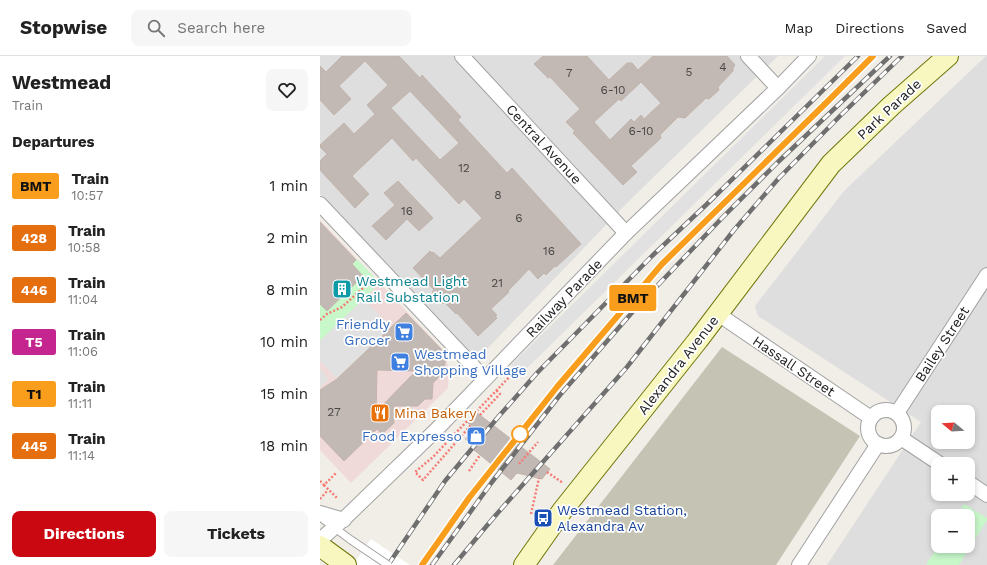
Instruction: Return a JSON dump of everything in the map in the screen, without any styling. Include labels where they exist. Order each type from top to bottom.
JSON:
[{"type":"street","name":"Central Avenue","points":[[462,56],[626,233]]},
{"type":"street","points":[[748,56],[778,88]]},
{"type":"street","name":"Railway Parade","points":[[320,540],[339,524],[437,429],[626,233],[778,88],[809,56]]},
{"type":"street","name":"Park Parade","points":[[831,164],[891,106],[948,56]]},
{"type":"street","name":"Alexandra Avenue","points":[[524,565],[562,511],[718,314],[831,164]]},
{"type":"street","points":[[320,204],[485,379]]},
{"type":"street","name":"Bailey Street","points":[[897,413],[987,275]]},
{"type":"street","name":"Hassall Street","points":[[718,314],[871,418]]},
{"type":"street","points":[[880,410],[892,410],[897,413],[904,422],[903,433],[898,442],[883,446],[878,444],[870,436],[868,430],[868,424],[871,418],[880,410]]},
{"type":"street","points":[[901,438],[931,458]]},
{"type":"street","points":[[799,565],[878,444]]},
{"type":"street","points":[[975,487],[987,495]]},
{"type":"street","points":[[320,513],[339,524]]},
{"type":"street","points":[[320,546],[346,565]]},
{"type":"lane","points":[[320,517],[339,524],[351,540],[388,565]]},
{"type":"path","points":[[320,320],[327,314],[342,307],[382,271]]},
{"type":"path","points":[[471,425],[423,480],[415,472],[433,457],[516,370]]},
{"type":"path","points":[[480,415],[500,394],[496,390]]},
{"type":"path","points":[[444,436],[448,440]]},
{"type":"path","points":[[520,464],[538,442]]},
{"type":"path","points":[[469,471],[480,455]]},
{"type":"path","points":[[547,472],[563,484]]},
{"type":"path","points":[[324,485],[336,473]]},
{"type":"path","points":[[531,514],[539,478]]},
{"type":"path","points":[[320,481],[338,499]]},
{"type":"path","points":[[320,499],[328,490]]},
{"type":"shaded area","points":[[320,56],[778,56],[629,201],[485,351],[479,354],[466,350],[320,194]]},
{"type":"shaded area","points":[[825,56],[845,56],[520,375],[511,365]]},
{"type":"shaded area","points":[[987,56],[987,565],[827,565],[921,422],[758,316],[755,306],[844,191]]},
{"type":"shaded area","points":[[320,220],[445,352],[449,371],[448,388],[351,483],[320,450]]},
{"type":"shaded area","points":[[364,299],[391,327],[337,379],[320,361],[320,341]]},
{"type":"shaded area","points":[[722,347],[860,436],[776,565],[553,565]]},
{"type":"shaded area","points":[[320,369],[329,379],[320,388]]},
{"type":"green space","points":[[357,259],[380,283],[320,341],[320,294]]},
{"type":"green space","points":[[964,504],[972,509],[961,509]]},
{"type":"green space","points":[[975,511],[987,518],[975,539]]},
{"type":"green space","points":[[934,553],[966,553],[959,565],[926,565]]},
{"type":"pier","points":[[371,539],[410,565],[353,565]]},
{"type":"building","points":[[342,56],[399,56],[420,78],[422,75],[461,117],[458,120],[507,173],[512,168],[581,244],[556,267],[555,266],[546,275],[544,273],[538,279],[529,269],[508,291],[509,292],[491,309],[497,315],[495,316],[497,318],[478,336],[457,313],[456,314],[444,302],[443,304],[432,292],[434,290],[413,268],[430,251],[440,258],[482,218],[464,199],[459,204],[416,158],[413,161],[392,138],[352,176],[369,194],[355,208],[320,170],[320,161],[327,154],[320,147],[320,145],[344,123],[354,134],[375,114],[367,105],[388,85],[365,61],[339,86],[351,99],[334,115],[320,100],[320,66],[326,72]],"holes":[[[410,91],[459,143],[440,160],[391,108]]]},
{"type":"building","points":[[543,56],[587,56],[609,80],[627,63],[632,63],[638,70],[653,56],[727,56],[735,65],[733,71],[718,87],[719,90],[709,99],[706,98],[685,118],[678,117],[660,135],[661,138],[631,166],[637,172],[623,185],[573,133],[575,131],[566,122],[580,109],[550,77],[548,78],[534,64]],"holes":[[[641,82],[661,103],[644,119],[641,115],[634,122],[631,119],[610,140],[594,122],[619,99],[621,101]]]},
{"type":"building","points":[[398,181],[433,218],[419,231],[407,219],[386,240],[372,226],[395,205],[384,193]]},
{"type":"building","points":[[320,222],[356,260],[352,264],[363,276],[327,311],[320,304]]},
{"type":"building","points":[[406,313],[446,354],[444,372],[433,383],[432,399],[425,399],[418,406],[394,406],[394,423],[382,434],[377,429],[344,461],[320,436],[320,390],[337,379]],"holes":[[[377,370],[416,371],[376,412]]]},
{"type":"building","points":[[476,412],[550,469],[542,479],[517,473],[511,480],[474,450],[476,447],[465,439],[474,428],[468,423]]},
{"type":"railway","points":[[388,565],[445,481],[537,373],[652,256],[858,56]]},
{"type":"railway","points":[[421,565],[469,498],[557,387],[662,264],[873,56]]},
{"type":"railway","points":[[432,565],[492,482],[560,395],[636,308],[778,162],[890,56]]},
{"type":"railway","points":[[454,565],[495,516],[627,367],[734,230],[779,178],[902,56]]},
{"type":"train","name":"BMT","points":[[422,565],[469,498],[557,387],[662,264],[873,56]]},
{"type":"place","name":"Westmead Light Rail Substation","points":[[342,289]]},
{"type":"place","name":"Friendly Grocer","points":[[404,332]]},
{"type":"place","name":"Westmead Shopping Village","points":[[400,362]]},
{"type":"place","name":"Mina Bakery","points":[[380,413]]},
{"type":"place","name":"Food Expresso","points":[[476,436]]},
{"type":"place","name":"Westmead Station, Alexandra Av","points":[[543,518]]}]
